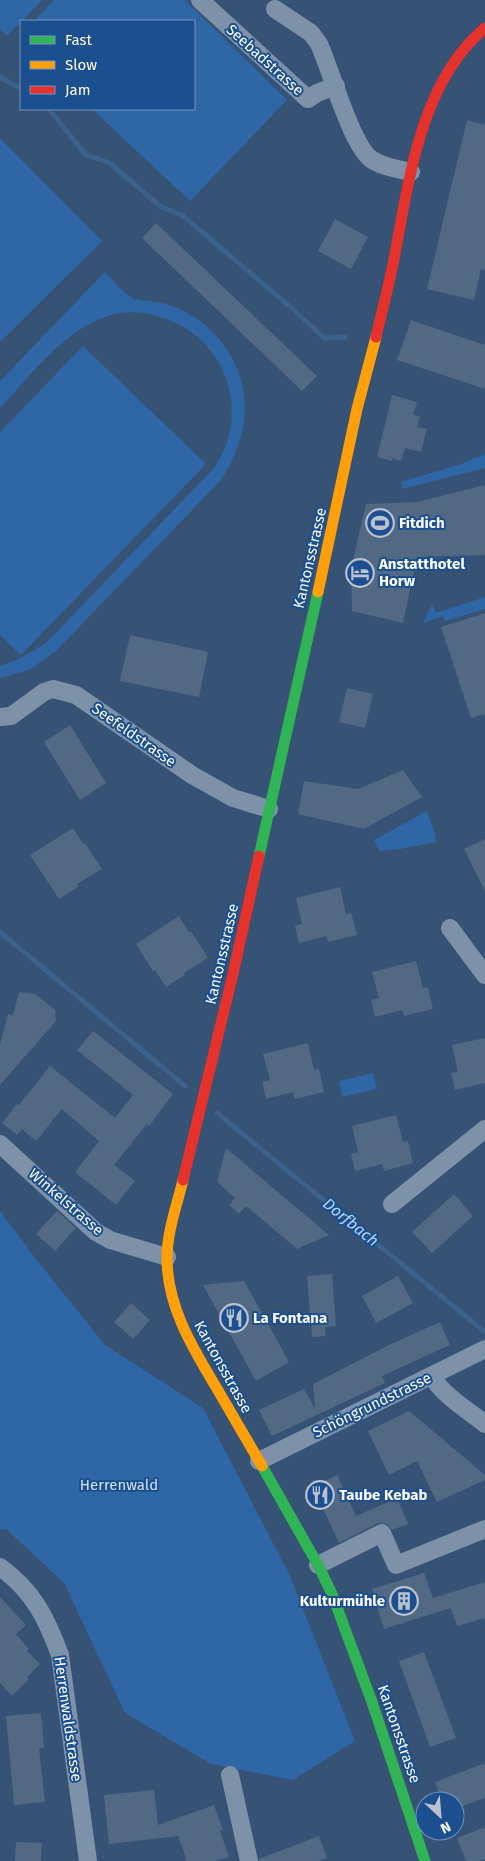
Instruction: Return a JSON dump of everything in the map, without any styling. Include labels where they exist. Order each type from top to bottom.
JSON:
[{"type":"main road","name":"Kantonsstrasse","points":[[425,1861],[354,1649],[332,1594],[318,1565],[189,1341],[179,1319],[170,1290],[167,1257],[171,1230],[233,974],[343,484],[349,443],[399,238],[411,172],[422,127],[444,79],[467,44],[485,28]]},
{"type":"street","name":"Seebadstrasse","points":[[200,0],[308,99],[317,93],[336,86]]},
{"type":"street","points":[[275,9],[315,38],[324,55],[353,132],[364,153],[383,165],[411,172]]},
{"type":"street","name":"Seefeldstrasse","points":[[0,717],[11,716],[44,692],[52,689],[65,691],[76,695],[192,775],[234,798],[270,809]]},
{"type":"street","points":[[450,928],[485,975]]},
{"type":"street","points":[[392,1204],[485,1129]]},
{"type":"street","name":"Winkelstrasse","points":[[0,1144],[96,1232],[110,1240],[167,1257]]},
{"type":"street","name":"Schöngrundstrasse","points":[[259,1461],[485,1349]]},
{"type":"street","points":[[432,1376],[444,1391],[485,1424]]},
{"type":"street","points":[[318,1565],[382,1533],[396,1565],[485,1529]]},
{"type":"street","name":"Herrenwaldstrasse","points":[[0,1567],[24,1587],[37,1605],[51,1630],[60,1655],[88,1861]]},
{"type":"street","points":[[230,1775],[249,1861]]},
{"type":"green space","points":[[0,0],[42,0],[23,20],[20,20],[20,23],[7,36],[0,29]]},
{"type":"green space","points":[[54,0],[185,0],[287,100],[190,201],[93,110],[195,110],[195,20],[35,20]]},
{"type":"green space","points":[[0,138],[102,241],[0,342]]},
{"type":"green space","points":[[105,272],[132,298],[163,303],[192,315],[219,339],[231,356],[239,373],[245,409],[243,427],[231,463],[221,480],[56,651],[29,670],[0,678],[0,666],[24,656],[46,643],[213,469],[225,447],[231,424],[231,401],[226,379],[216,359],[202,341],[183,327],[160,317],[134,312],[108,316],[77,332],[49,355],[0,408],[0,381]]},
{"type":"green space","points":[[83,346],[206,464],[21,655],[0,635],[0,432]]},
{"type":"green space","points":[[485,454],[485,468],[402,489],[401,482],[461,464]]},
{"type":"green space","points":[[485,597],[485,609],[445,621],[443,616],[423,623],[432,604],[436,613]]},
{"type":"green space","points":[[427,811],[436,842],[380,851],[374,840]]},
{"type":"green space","points":[[373,1073],[377,1089],[342,1097],[339,1081]]},
{"type":"green space","name":"Herrenwald","points":[[0,1211],[105,1345],[203,1408],[290,1576],[355,1741],[293,1780],[211,1764],[125,1713],[64,1583],[6,1529],[0,1529]]},
{"type":"building","points":[[467,120],[485,125],[485,270],[481,269],[474,300],[427,289]]},
{"type":"building","points":[[335,219],[368,237],[351,269],[318,251]]},
{"type":"building","points":[[156,223],[317,376],[302,391],[142,238]]},
{"type":"building","points":[[411,320],[485,345],[485,389],[397,360]]},
{"type":"building","points":[[392,395],[417,402],[413,415],[420,416],[417,427],[427,429],[421,452],[405,448],[401,461],[377,457]]},
{"type":"building","points":[[485,485],[485,555],[417,557],[403,623],[352,611],[351,568],[366,504],[417,502]]},
{"type":"building","points":[[485,613],[485,714],[471,718],[441,627]]},
{"type":"building","points":[[130,635],[208,652],[199,697],[120,681]]},
{"type":"building","points":[[347,688],[373,694],[365,728],[339,722]]},
{"type":"building","points":[[70,725],[106,783],[80,800],[44,742]]},
{"type":"building","points":[[403,770],[422,797],[364,829],[298,814],[304,781],[358,789]]},
{"type":"building","points":[[73,828],[102,869],[77,884],[79,886],[59,899],[30,855]]},
{"type":"building","points":[[485,839],[485,891],[464,849]]},
{"type":"building","points":[[340,887],[346,914],[351,913],[357,935],[328,942],[326,936],[299,943],[295,926],[302,924],[296,898]]},
{"type":"building","points":[[179,916],[208,958],[166,987],[155,970],[153,971],[136,944]]},
{"type":"building","points":[[416,961],[423,988],[428,987],[433,1009],[404,1016],[402,1010],[375,1017],[371,1000],[379,998],[372,972]]},
{"type":"building","points":[[19,992],[35,994],[55,1010],[56,1021],[0,1085],[0,1045],[8,1014],[13,1015]]},
{"type":"building","points":[[93,1031],[173,1094],[149,1126],[147,1124],[114,1165],[135,1181],[116,1205],[75,1172],[99,1141],[62,1109],[36,1141],[22,1129],[17,1135],[2,1123],[50,1066],[115,1118],[133,1095],[77,1050]]},
{"type":"building","points":[[485,1038],[485,1083],[455,1090],[451,1073],[458,1072],[452,1045]]},
{"type":"building","points":[[308,1043],[314,1070],[319,1069],[324,1092],[295,1099],[293,1092],[266,1099],[262,1082],[270,1080],[263,1054]]},
{"type":"building","points":[[396,1115],[403,1142],[408,1141],[413,1163],[384,1171],[382,1164],[355,1171],[351,1154],[358,1152],[352,1126]]},
{"type":"building","points":[[226,1148],[329,1235],[297,1249],[246,1206],[239,1214],[229,1205],[235,1198],[217,1182]]},
{"type":"building","points":[[454,1194],[473,1216],[432,1253],[412,1232]]},
{"type":"building","points":[[57,1211],[76,1228],[55,1251],[36,1234]]},
{"type":"building","points":[[332,1274],[336,1326],[325,1327],[326,1336],[312,1337],[307,1276]]},
{"type":"building","points":[[398,1276],[413,1303],[376,1323],[362,1296]]},
{"type":"building","points":[[244,1281],[289,1362],[256,1381],[203,1285]]},
{"type":"building","points":[[131,1303],[150,1320],[133,1339],[114,1322]]},
{"type":"building","points":[[440,1322],[450,1345],[382,1376],[385,1383],[272,1436],[259,1410],[304,1389],[315,1409],[313,1384],[389,1345]]},
{"type":"building","points":[[409,1411],[485,1475],[485,1480],[437,1502],[417,1461],[389,1475],[368,1431]]},
{"type":"building","points":[[337,1475],[356,1516],[397,1498],[408,1524],[392,1530],[388,1524],[378,1523],[339,1543],[313,1487]]},
{"type":"building","name":"Kulturmühle","points":[[424,1573],[433,1598],[485,1582],[485,1618],[457,1626],[451,1608],[384,1629],[372,1589]]},
{"type":"building","points":[[0,1597],[26,1625],[16,1634],[29,1649],[27,1651],[40,1664],[27,1677],[29,1679],[12,1696],[0,1683]]},
{"type":"building","points":[[424,1652],[456,1738],[430,1747],[399,1661]]},
{"type":"building","points":[[41,1713],[44,1748],[39,1748],[45,1802],[14,1805],[6,1716]]},
{"type":"building","points":[[485,1763],[485,1798],[465,1805],[465,1791],[438,1791],[435,1782]]},
{"type":"building","points":[[154,1790],[158,1825],[214,1805],[223,1830],[220,1831],[229,1857],[216,1861],[187,1861],[178,1836],[109,1844],[104,1795]]},
{"type":"building","points":[[485,1827],[485,1859],[466,1861],[458,1841],[465,1841],[465,1835]]},
{"type":"building","points":[[319,1836],[327,1858],[318,1861],[259,1861],[259,1859]]},
{"type":"building","points":[[16,1842],[42,1843],[41,1861],[15,1861]]},
{"type":"waterway","points":[[0,77],[20,88]]},
{"type":"waterway","points":[[50,110],[86,155],[110,163],[161,207],[182,215],[294,310],[324,338],[345,337]]},
{"type":"waterway","name":"Dorfbach","points":[[0,932],[185,1086]]},
{"type":"waterway","name":"Dorfbach","points":[[217,1113],[485,1332]]},
{"type":"traffic: fast","points":[[259,856],[318,592]]},
{"type":"traffic: fast","points":[[262,1466],[318,1565],[332,1594],[372,1702],[425,1861]]},
{"type":"traffic: slow","points":[[318,592],[357,409],[376,337]]},
{"type":"traffic: slow","points":[[183,1180],[170,1228],[167,1248],[171,1293],[182,1325],[190,1341],[262,1466]]},
{"type":"traffic: jam","points":[[376,337],[392,269],[412,166],[421,134],[445,76],[463,50],[485,28]]},
{"type":"traffic: jam","points":[[183,1180],[233,974],[259,856]]},
{"type":"place","name":"Fitdich","points":[[380,523]]},
{"type":"place","name":"Anstatthotel Horw","points":[[360,573]]},
{"type":"place","name":"La Fontana","points":[[234,1318]]},
{"type":"place","name":"Taube Kebab","points":[[320,1495]]},
{"type":"place","name":"Kulturmühle","points":[[404,1601]]}]
